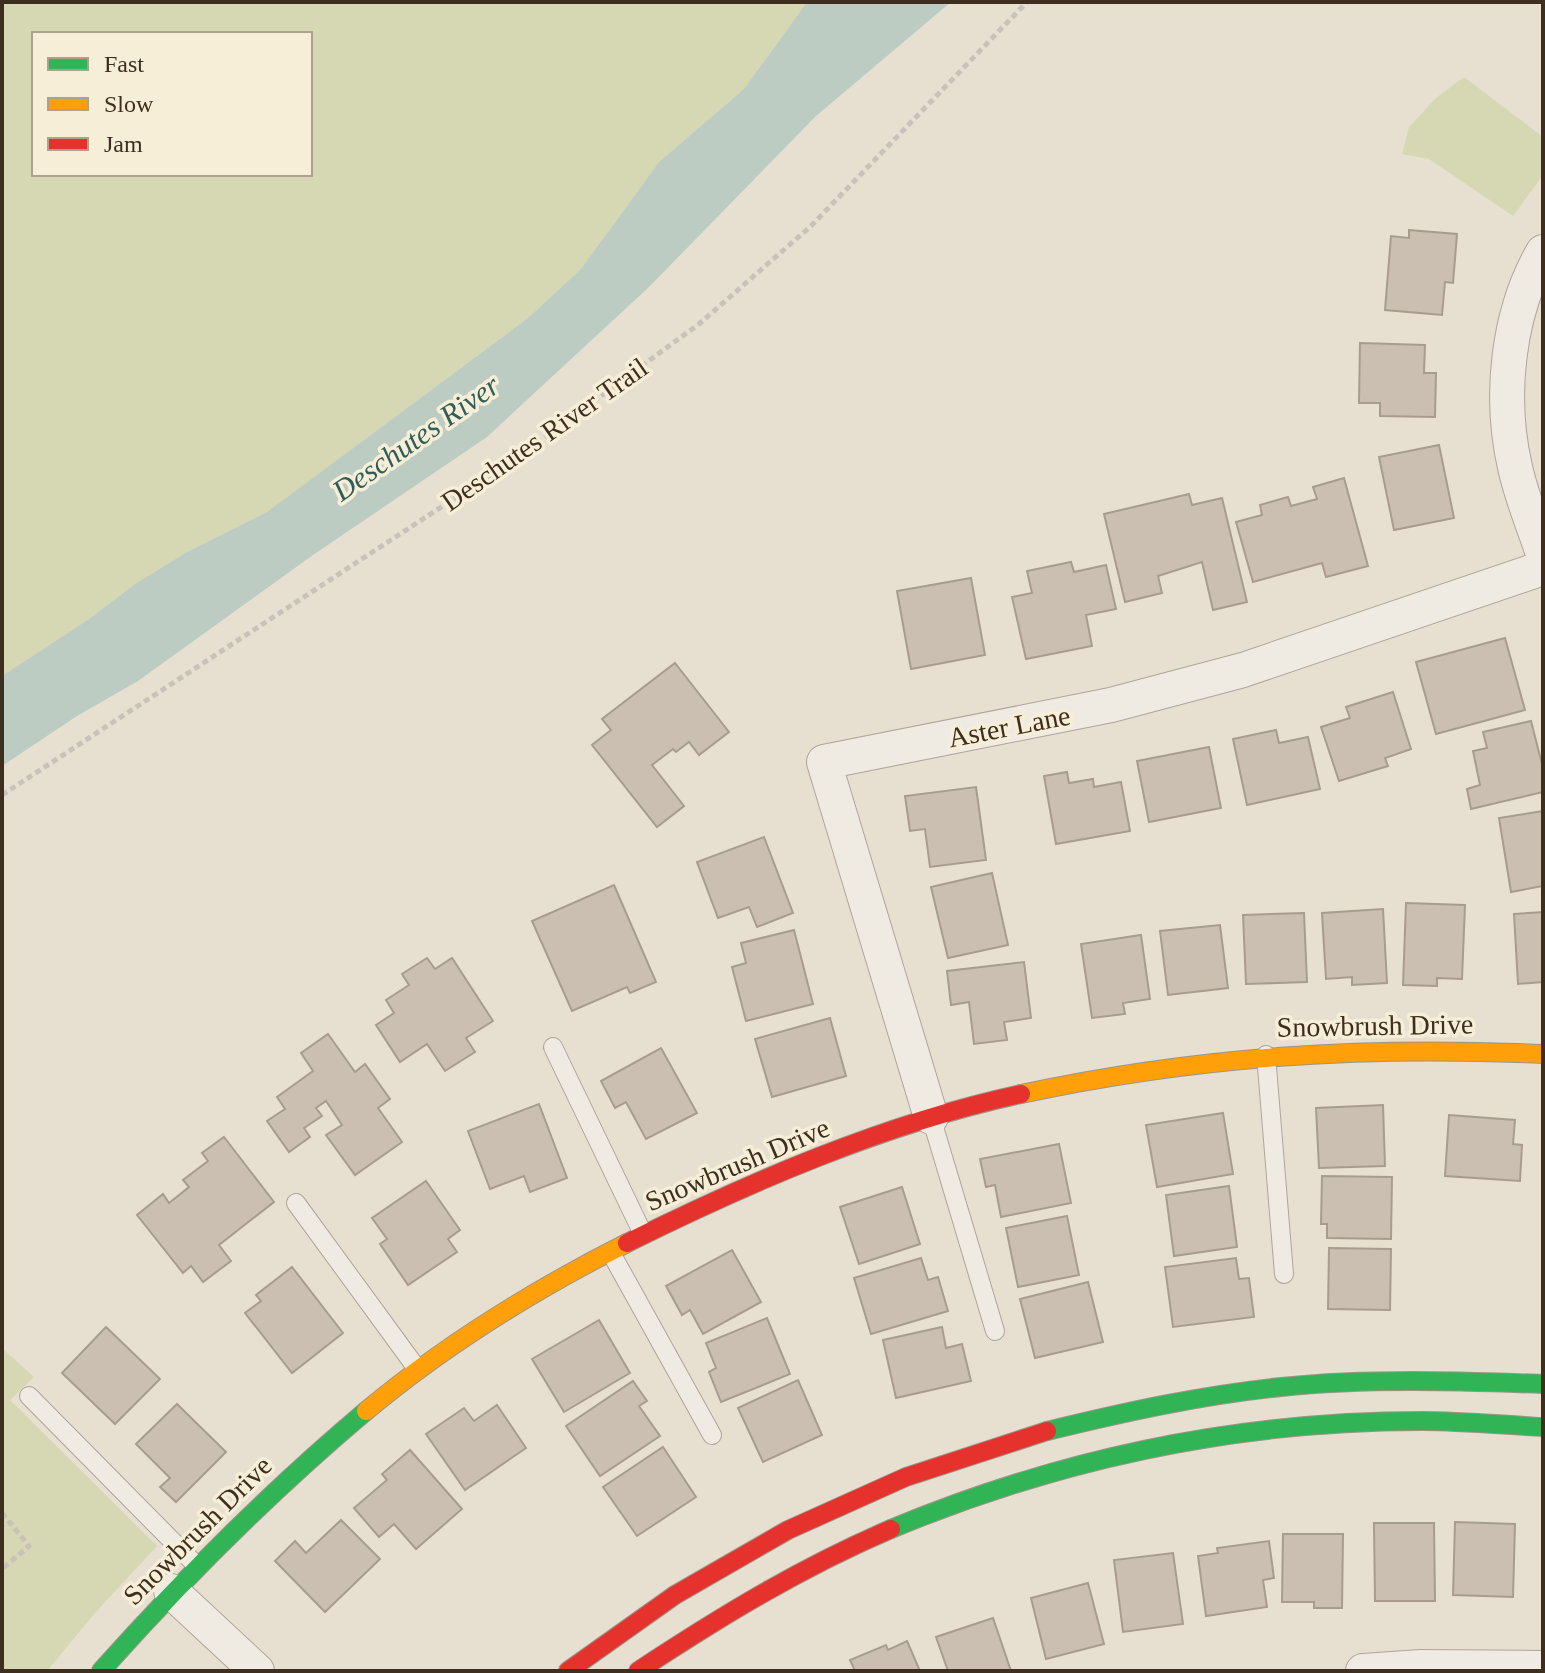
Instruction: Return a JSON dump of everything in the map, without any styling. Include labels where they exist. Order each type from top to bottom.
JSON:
[{"type":"main road","name":"Snowbrush Drive","points":[[101,1671],[171,1591],[300,1465],[418,1370],[542,1288],[610,1250],[787,1170],[931,1117],[1071,1083],[1165,1066],[1357,1049],[1468,1049],[1543,1054]]},
{"type":"main road","points":[[568,1671],[675,1596],[770,1540],[888,1485],[962,1455],[1024,1436],[1084,1419],[1177,1400],[1314,1382],[1406,1378],[1543,1384]]},
{"type":"main road","points":[[638,1671],[753,1595],[840,1550],[981,1492],[1075,1463],[1190,1439],[1294,1426],[1435,1421],[1543,1427]]},
{"type":"street","points":[[1543,252],[1518,313],[1509,368],[1507,425],[1515,469],[1543,554]]},
{"type":"street","name":"Aster Lane","points":[[931,1117],[824,762],[1111,705],[1228,674],[1543,568]]},
{"type":"street","points":[[171,1591],[257,1671]]},
{"type":"street","points":[[1363,1671],[1421,1667],[1543,1668]]},
{"type":"lane","points":[[553,1047],[643,1234]]},
{"type":"lane","points":[[1266,1055],[1284,1274]]},
{"type":"lane","points":[[931,1117],[995,1331]]},
{"type":"lane","points":[[296,1203],[418,1370]]},
{"type":"lane","points":[[610,1250],[712,1435]]},
{"type":"lane","points":[[29,1396],[197,1566]]},
{"type":"path","name":"Deschutes River Trail","points":[[2,795],[519,456],[699,324],[811,226],[1027,2]]},
{"type":"path","points":[[2,1513],[29,1546],[2,1569]]},
{"type":"green space","points":[[2,2],[807,2],[744,89],[659,162],[581,269],[528,318],[267,512],[187,552],[135,584],[89,619],[2,676]]},
{"type":"green space","points":[[1464,77],[1543,137],[1543,175],[1513,216],[1429,159],[1402,154],[1409,127],[1436,98]]},
{"type":"green space","points":[[2,1348],[34,1377],[10,1400],[157,1546],[47,1671],[2,1671]]},
{"type":"water","name":"Deschutes River","points":[[807,2],[951,2],[816,116],[649,287],[487,437],[313,555],[138,681],[77,716],[2,766],[2,676],[89,619],[135,584],[187,552],[267,512],[528,318],[581,269],[659,162],[744,89]]},
{"type":"building","points":[[1409,230],[1457,234],[1453,283],[1445,282],[1442,315],[1385,310],[1391,236],[1409,238]]},
{"type":"building","points":[[1360,343],[1425,345],[1424,373],[1436,373],[1435,417],[1380,416],[1380,403],[1359,403]]},
{"type":"building","points":[[1439,445],[1454,518],[1394,530],[1379,457]]},
{"type":"building","points":[[1344,478],[1368,566],[1326,577],[1322,563],[1253,582],[1236,522],[1262,515],[1260,505],[1288,497],[1291,506],[1317,499],[1313,487]]},
{"type":"building","points":[[1189,494],[1192,505],[1222,498],[1247,602],[1213,610],[1202,562],[1158,576],[1162,593],[1125,602],[1104,514]]},
{"type":"building","points":[[1071,562],[1074,572],[1106,565],[1116,609],[1086,615],[1092,646],[1026,659],[1012,597],[1032,593],[1027,571]]},
{"type":"building","points":[[971,578],[985,655],[911,669],[897,591]]},
{"type":"building","points":[[1505,638],[1525,710],[1436,734],[1416,662]]},
{"type":"building","points":[[675,663],[729,732],[699,755],[689,742],[676,752],[673,749],[652,765],[684,806],[657,827],[592,745],[611,730],[602,719]]},
{"type":"building","points":[[1393,692],[1411,749],[1385,758],[1388,766],[1339,781],[1321,727],[1350,718],[1346,707]]},
{"type":"building","points":[[1531,721],[1543,768],[1543,792],[1471,809],[1467,789],[1480,785],[1473,751],[1487,748],[1483,732]]},
{"type":"building","points":[[1276,730],[1279,743],[1308,737],[1320,789],[1247,805],[1233,739]]},
{"type":"building","points":[[1209,747],[1221,808],[1149,822],[1137,761]]},
{"type":"building","points":[[1067,772],[1069,783],[1093,779],[1094,787],[1121,782],[1130,831],[1056,844],[1044,776]]},
{"type":"building","points":[[976,787],[986,860],[930,867],[925,829],[910,831],[905,796]]},
{"type":"building","points":[[1543,811],[1543,886],[1511,892],[1499,818]]},
{"type":"building","points":[[764,837],[793,913],[757,927],[749,907],[718,918],[697,862]]},
{"type":"building","points":[[992,873],[1008,945],[948,958],[931,887]]},
{"type":"building","points":[[614,885],[656,982],[630,993],[627,987],[572,1011],[532,921]]},
{"type":"building","points":[[1406,903],[1465,905],[1462,979],[1437,978],[1437,986],[1403,985]]},
{"type":"building","points":[[1383,909],[1387,983],[1352,985],[1352,977],[1326,979],[1322,913]]},
{"type":"building","points":[[1543,912],[1543,982],[1518,984],[1514,914]]},
{"type":"building","points":[[1304,913],[1307,982],[1246,984],[1243,915]]},
{"type":"building","points":[[1220,925],[1228,988],[1168,995],[1160,931]]},
{"type":"building","points":[[794,930],[813,1004],[746,1021],[732,967],[746,963],[741,943]]},
{"type":"building","points":[[1141,935],[1150,999],[1123,1003],[1125,1014],[1092,1018],[1081,944]]},
{"type":"building","points":[[427,958],[435,969],[452,958],[493,1021],[466,1038],[475,1052],[445,1071],[427,1044],[400,1062],[376,1025],[394,1013],[386,1000],[409,985],[402,974]]},
{"type":"building","points":[[1024,962],[1031,1018],[1004,1022],[1007,1040],[974,1044],[969,1002],[951,1005],[947,971]]},
{"type":"building","points":[[830,1018],[846,1076],[772,1097],[755,1039]]},
{"type":"building","points":[[328,1034],[355,1072],[365,1064],[390,1099],[378,1108],[402,1142],[355,1175],[326,1135],[342,1125],[326,1101],[316,1108],[322,1116],[304,1128],[310,1137],[289,1152],[267,1121],[285,1109],[277,1097],[313,1071],[301,1053]]},
{"type":"building","points":[[661,1048],[697,1113],[646,1139],[626,1102],[615,1108],[601,1081]]},
{"type":"building","points":[[539,1104],[567,1178],[530,1192],[524,1176],[490,1189],[468,1131]]},
{"type":"building","points":[[1383,1105],[1385,1166],[1319,1168],[1316,1108]]},
{"type":"building","points":[[1223,1113],[1233,1174],[1157,1187],[1146,1125]]},
{"type":"building","points":[[1449,1115],[1515,1120],[1513,1144],[1522,1145],[1520,1181],[1445,1176]]},
{"type":"building","points":[[224,1137],[274,1202],[219,1245],[231,1261],[203,1282],[191,1266],[183,1273],[137,1215],[163,1194],[169,1203],[189,1187],[183,1180],[208,1161],[202,1153]]},
{"type":"building","points":[[1059,1144],[1071,1203],[1001,1217],[995,1185],[986,1187],[980,1159]]},
{"type":"building","points":[[1322,1176],[1392,1177],[1391,1239],[1327,1238],[1327,1224],[1321,1224]]},
{"type":"building","points":[[426,1181],[460,1230],[448,1239],[457,1252],[408,1285],[380,1244],[387,1239],[372,1218]]},
{"type":"building","points":[[1229,1186],[1237,1247],[1174,1256],[1166,1195]]},
{"type":"building","points":[[902,1187],[920,1244],[859,1264],[840,1207]]},
{"type":"building","points":[[1067,1216],[1079,1275],[1018,1287],[1006,1228]]},
{"type":"building","points":[[1329,1248],[1391,1249],[1390,1310],[1328,1309]]},
{"type":"building","points":[[732,1250],[761,1302],[703,1334],[690,1310],[682,1315],[666,1286]]},
{"type":"building","points":[[921,1258],[928,1280],[938,1277],[948,1311],[871,1334],[854,1278]]},
{"type":"building","points":[[1236,1258],[1239,1279],[1249,1278],[1254,1317],[1173,1327],[1165,1267]]},
{"type":"building","points":[[292,1267],[343,1333],[292,1373],[245,1313],[261,1301],[256,1295]]},
{"type":"building","points":[[1088,1282],[1103,1342],[1035,1358],[1020,1299]]},
{"type":"building","points":[[767,1318],[790,1374],[721,1402],[709,1372],[716,1368],[706,1343]]},
{"type":"building","points":[[599,1320],[630,1373],[564,1412],[532,1359]]},
{"type":"building","points":[[106,1327],[160,1379],[115,1424],[62,1373]]},
{"type":"building","points":[[942,1327],[946,1348],[962,1344],[971,1381],[896,1398],[883,1340]]},
{"type":"building","points":[[798,1380],[822,1435],[763,1462],[738,1408]]},
{"type":"building","points":[[633,1381],[647,1401],[639,1406],[660,1436],[600,1476],[566,1426]]},
{"type":"building","points":[[177,1404],[226,1452],[176,1502],[160,1487],[170,1478],[136,1444]]},
{"type":"building","points":[[497,1405],[526,1448],[465,1490],[426,1434],[464,1408],[474,1421]]},
{"type":"building","points":[[663,1447],[696,1497],[637,1536],[603,1487]]},
{"type":"building","points":[[410,1450],[462,1509],[416,1549],[394,1524],[379,1537],[354,1508],[387,1480],[382,1474]]},
{"type":"building","points":[[341,1520],[380,1559],[325,1612],[275,1561],[295,1541],[306,1553]]},
{"type":"building","points":[[1455,1522],[1515,1524],[1513,1597],[1453,1595]]},
{"type":"building","points":[[1374,1523],[1434,1523],[1435,1601],[1375,1601]]},
{"type":"building","points":[[1283,1534],[1343,1534],[1342,1608],[1314,1608],[1314,1602],[1282,1602]]},
{"type":"building","points":[[1269,1541],[1274,1578],[1263,1580],[1267,1607],[1206,1616],[1198,1556],[1218,1553],[1217,1548]]},
{"type":"building","points":[[1173,1553],[1183,1624],[1123,1632],[1114,1560]]},
{"type":"building","points":[[1088,1583],[1104,1644],[1046,1659],[1031,1598]]},
{"type":"building","points":[[993,1618],[1011,1671],[948,1671],[936,1637]]},
{"type":"building","points":[[907,1641],[920,1671],[855,1671],[850,1660],[886,1645],[888,1650]]},
{"type":"traffic: fast","points":[[1047,1431],[1164,1405],[1281,1387],[1379,1381],[1543,1384]]},
{"type":"traffic: fast","points":[[101,1671],[229,1536],[366,1411]]},
{"type":"traffic: fast","points":[[891,1529],[955,1504],[1085,1464],[1218,1437],[1354,1423],[1437,1421],[1543,1427]]},
{"type":"traffic: slow","points":[[1021,1094],[1152,1071],[1281,1057],[1410,1052],[1543,1054]]},
{"type":"traffic: slow","points":[[366,1411],[427,1363],[492,1320],[559,1279],[627,1243]]},
{"type":"traffic: jam","points":[[627,1243],[820,1156],[920,1121],[1021,1094]]},
{"type":"traffic: jam","points":[[568,1671],[675,1595],[788,1530],[906,1477],[1047,1431]]},
{"type":"traffic: jam","points":[[638,1671],[761,1594],[891,1529]]}]
